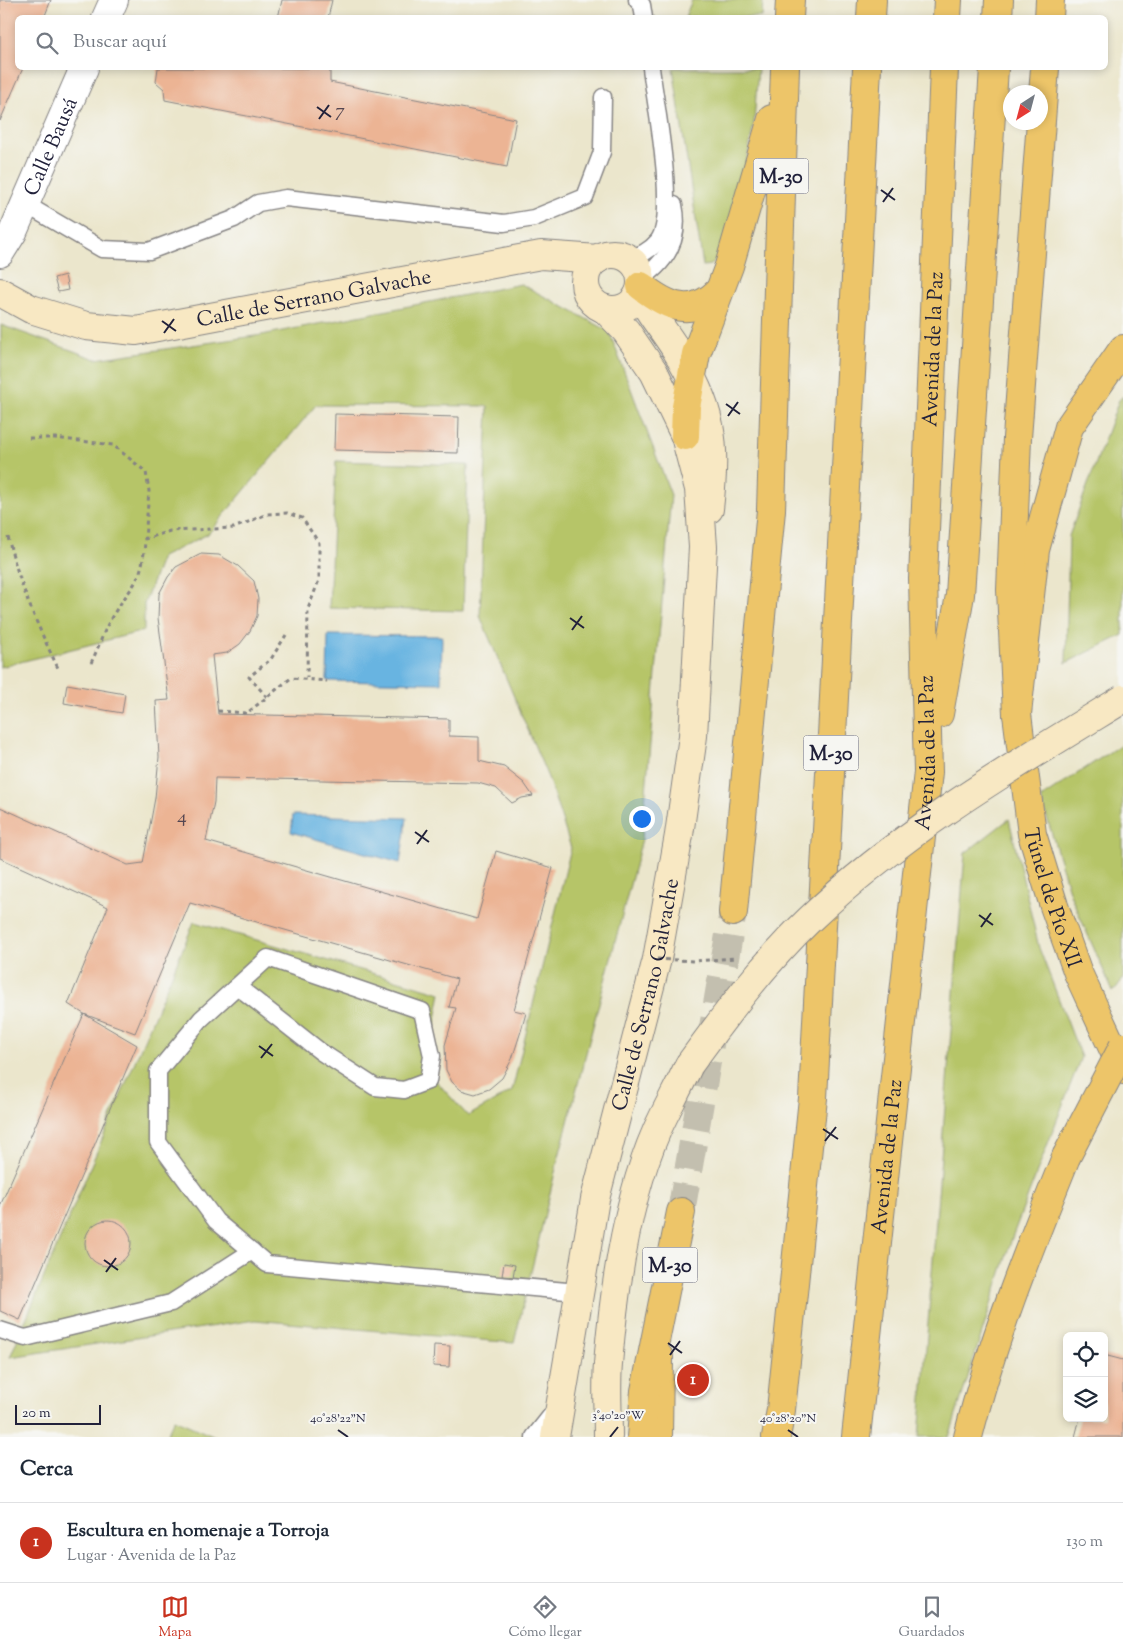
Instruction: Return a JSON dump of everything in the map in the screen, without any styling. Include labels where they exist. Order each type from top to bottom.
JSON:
[{"type":"main road","points":[[789,15],[790,0]]},
{"type":"main road","points":[[870,15],[872,0]]},
{"type":"main road","points":[[947,15],[948,0]]},
{"type":"main road","points":[[998,15],[999,0]]},
{"type":"main road","points":[[1049,15],[1050,0]]},
{"type":"main road","name":"M-30","points":[[776,1437],[782,1401],[813,1098],[867,70]]},
{"type":"main road","name":"Avenida de la Paz","points":[[856,1437],[928,772],[923,579],[944,70]]},
{"type":"main road","points":[[928,772],[960,595],[994,70]]},
{"type":"main road","points":[[1017,714],[1011,590],[1016,476],[1045,70]]},
{"type":"main road","points":[[685,436],[686,407],[696,354],[729,266],[784,74]]},
{"type":"main road","name":"M-30","points":[[733,912],[771,510],[784,74]]},
{"type":"main road","points":[[638,279],[664,301],[694,308],[706,303],[718,292]]},
{"type":"main road","points":[[1017,714],[1035,550],[1070,427],[1123,349]]},
{"type":"main road","name":"Túnel de Pío XII","points":[[1017,714],[1032,834],[1054,906],[1078,973],[1123,1070]]},
{"type":"main road","points":[[968,1437],[993,1346],[1015,1283],[1066,1156],[1123,1047]]},
{"type":"main road","name":"M-30","points":[[641,1437],[645,1391],[681,1212]]},
{"type":"main road","points":[[658,1437],[659,1318]]},
{"type":"street","points":[[107,15],[114,0]]},
{"type":"street","name":"Calle Bausá","points":[[0,253],[25,204],[83,70]]},
{"type":"street","points":[[613,254],[638,279],[629,305],[621,309],[596,299],[587,272],[598,259],[613,254]]},
{"type":"street","name":"Calle de Serrano Galvache","points":[[0,292],[31,309],[86,326],[136,331],[541,255],[598,259]]},
{"type":"street","name":"Calle de Serrano Galvache","points":[[515,260],[551,269],[571,278],[596,299],[626,331],[654,372],[685,436],[699,490],[703,547]]},
{"type":"street","name":"Calle de Serrano Galvache","points":[[555,1437],[595,1199],[657,959],[679,835],[693,736],[703,547],[714,471],[714,443],[710,422],[691,377],[638,279]]},
{"type":"street","points":[[608,1437],[608,1366],[616,1297],[628,1228],[642,1171],[657,1130],[689,1065],[726,1014],[764,967],[810,919],[860,876],[973,791],[1123,699]]},
{"type":"lane","points":[[637,0],[642,5],[644,15]]},
{"type":"lane","points":[[638,279],[645,252],[659,240],[666,221],[663,159],[651,70]]},
{"type":"lane","points":[[25,204],[102,249],[149,251],[234,219],[258,203],[286,198],[504,223],[534,218],[585,197],[602,152],[603,97]]},
{"type":"lane","points":[[638,279],[660,264],[671,249],[677,231],[675,209],[663,159]]},
{"type":"lane","points":[[236,986],[321,1052],[375,1087],[404,1090],[428,1081],[432,1056],[422,1011],[268,958],[236,986],[201,1019],[158,1071],[158,1142],[216,1221],[267,1264],[578,1292]]},
{"type":"lane","points":[[0,1330],[25,1338],[171,1303],[252,1251]]},
{"type":"lane","points":[[534,1437],[561,1402]]},
{"type":"path","points":[[29,438],[55,438],[113,445],[146,472],[149,491],[144,562],[138,580],[110,620],[92,663]]},
{"type":"path","points":[[145,539],[170,532],[234,528],[267,514],[287,513],[302,518],[319,543],[319,580],[308,609],[307,678]]},
{"type":"path","points":[[8,537],[19,582],[58,668]]},
{"type":"path","points":[[267,697],[249,677],[271,659],[286,636]]},
{"type":"path","points":[[218,711],[247,713],[291,678],[327,681]]},
{"type":"green space","points":[[692,0],[763,0],[762,15],[686,15]]},
{"type":"green space","points":[[673,70],[758,70],[754,123],[735,221],[723,250],[711,265],[703,266]]},
{"type":"green space","points":[[521,284],[609,331],[671,495],[642,839],[557,1164],[514,1343],[255,1320],[10,1357],[194,922],[441,993],[426,1070],[468,1116],[512,1091],[571,848],[549,780],[480,616],[488,406],[316,405],[208,534],[162,557],[144,604],[144,631],[0,667],[1,325],[96,359],[262,335]]},
{"type":"green space","points":[[1123,396],[1123,635],[1066,663],[1069,536],[1119,400]]},
{"type":"green space","points":[[336,461],[468,465],[463,611],[329,608]]},
{"type":"green space","points":[[1123,743],[1123,979],[1113,992],[1070,894],[1041,798]]},
{"type":"green space","points":[[1009,819],[1039,948],[1081,1057],[1013,1235],[949,1437],[919,1437],[965,853]]},
{"type":"green space","points":[[174,1419],[215,1437],[166,1437]]},
{"type":"water","points":[[328,635],[442,636],[441,683],[327,681]]},
{"type":"water","points":[[293,815],[407,818],[400,863],[291,832]]},
{"type":"building","points":[[0,0],[51,0],[45,15],[15,15],[15,70],[22,70],[0,121]]},
{"type":"building","points":[[282,0],[332,0],[329,15],[279,15]]},
{"type":"building","points":[[158,70],[330,70],[330,82],[516,119],[507,167],[165,100],[164,89],[156,82]]},
{"type":"building","points":[[65,275],[68,290],[58,292],[54,278]]},
{"type":"building","points":[[335,414],[459,417],[458,453],[334,450]]},
{"type":"building","points":[[201,554],[219,555],[238,566],[254,581],[258,599],[257,616],[250,631],[240,644],[227,653],[212,655],[218,714],[449,719],[449,736],[479,737],[479,761],[504,767],[524,783],[533,796],[522,798],[512,803],[496,788],[478,783],[215,778],[214,802],[206,841],[477,919],[496,851],[553,868],[514,1010],[526,1013],[521,1031],[512,1059],[502,1078],[489,1089],[475,1094],[461,1090],[452,1082],[446,1070],[445,1045],[456,1008],[449,1007],[457,979],[190,903],[135,1033],[84,1014],[68,1004],[108,907],[0,858],[0,807],[128,865],[143,863],[155,798],[159,757],[156,701],[169,700],[158,618],[159,594],[176,567]]},
{"type":"building","points":[[67,684],[125,694],[122,713],[64,703]]},
{"type":"building","points":[[84,1014],[137,1045],[20,1320],[0,1311],[0,1206]]},
{"type":"building","points":[[103,1220],[113,1220],[127,1230],[131,1243],[127,1256],[121,1262],[113,1266],[103,1266],[89,1256],[85,1248],[85,1238],[95,1224]]},
{"type":"building","points":[[504,1263],[515,1265],[513,1277],[502,1276]]},
{"type":"building","points":[[434,1345],[450,1346],[449,1367],[433,1366]]},
{"type":"building","points":[[1108,1356],[1123,1360],[1123,1437],[1075,1437],[1079,1422],[1108,1422]]},
{"type":"tunnel","points":[[681,1212],[733,912]]},
{"type":"place","name":"Escultura en homenaje a Torroja","points":[[693,1380]]}]
